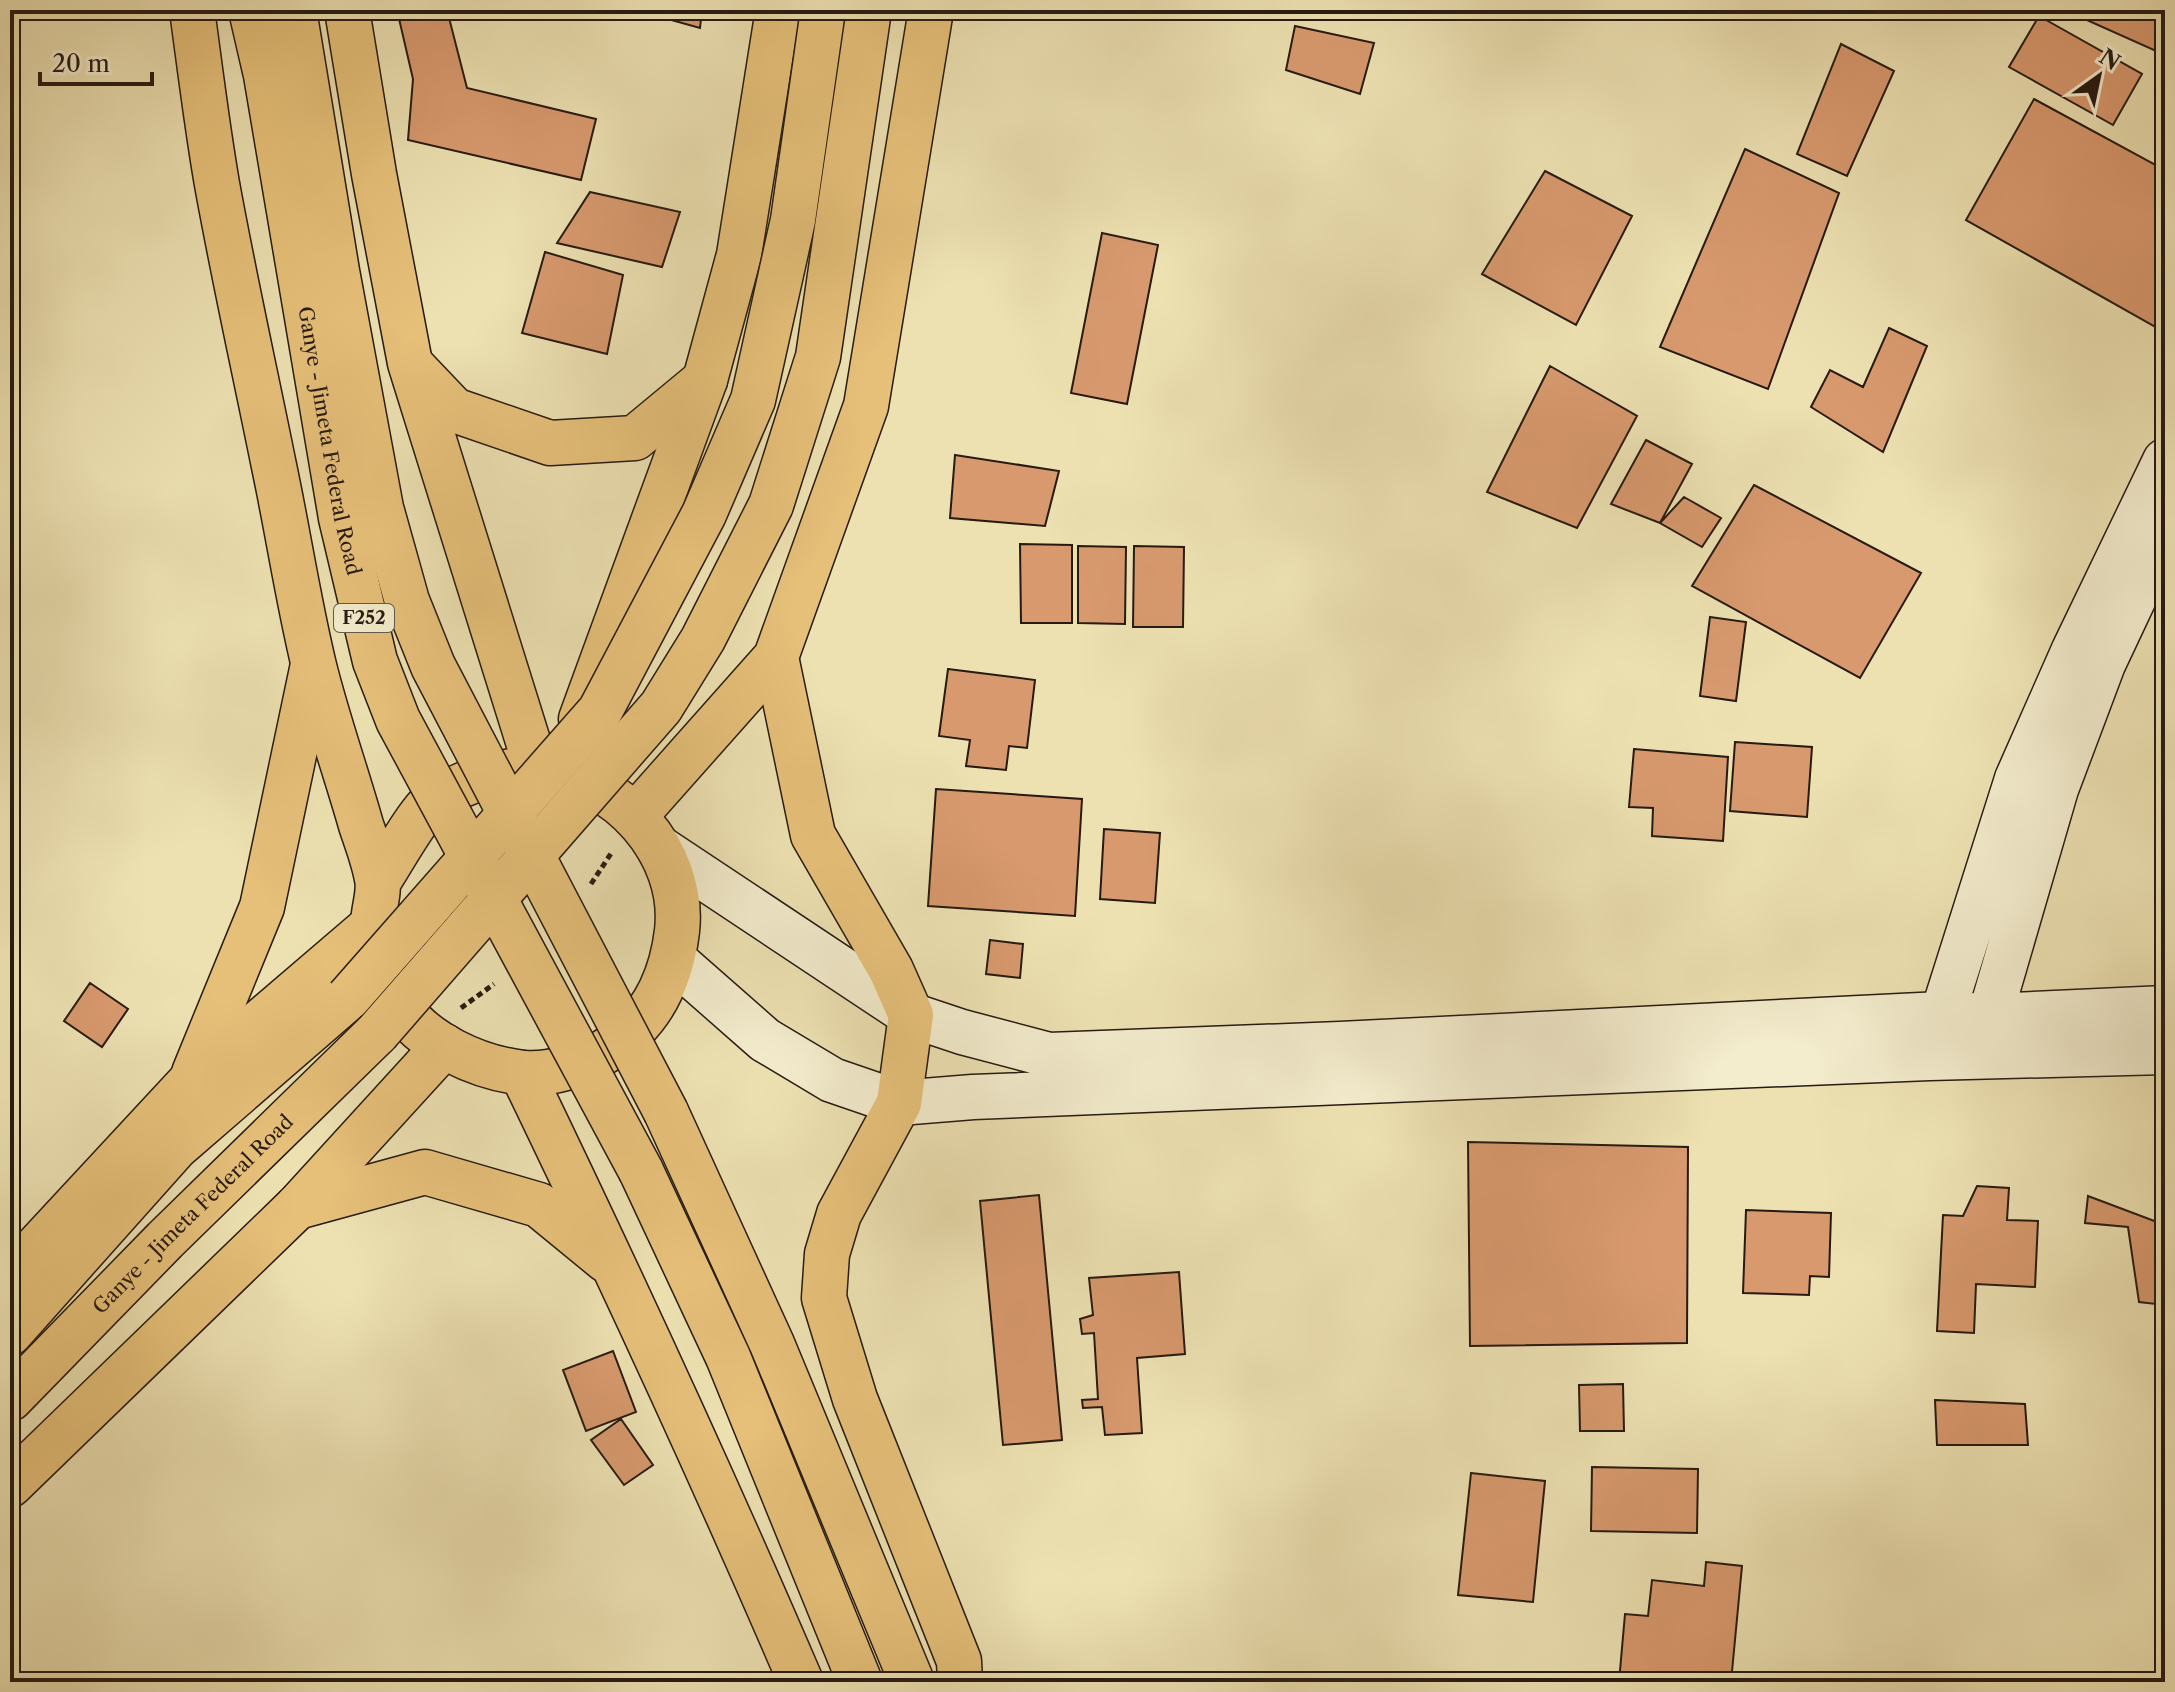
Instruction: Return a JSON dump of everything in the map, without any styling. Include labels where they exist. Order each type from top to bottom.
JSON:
[{"type":"main road","points":[[192,10],[217,183],[313,662],[378,882],[373,925],[380,966],[398,1004],[425,1035],[444,1046],[482,1062],[522,1073],[542,1073],[579,1064],[616,1045],[643,1019],[659,996],[674,960],[678,922],[673,884],[647,832]]},
{"type":"main road","name":"Ganye - Jimeta Federal Road","points":[[251,10],[266,75],[341,518],[375,661],[398,720],[641,1171],[728,1357],[860,1682]]},
{"type":"main road","name":"Ganye - Jimeta Federal Road","points":[[294,10],[337,271],[381,508],[407,601],[433,666],[666,1112],[772,1344],[912,1682]]},
{"type":"main road","points":[[347,10],[410,363],[549,772]]},
{"type":"main road","points":[[549,772],[705,380],[739,255],[778,10]]},
{"type":"main road","points":[[10,1333],[175,1148],[348,998],[600,711],[704,514],[753,400],[793,220],[823,10]]},
{"type":"main road","name":"Ganye - Jimeta Federal Road","points":[[10,1399],[165,1240],[377,1033],[661,707],[703,639],[771,505],[818,357],[869,10]]},
{"type":"main road","points":[[647,832],[776,657],[866,406],[931,10]]},
{"type":"main road","points":[[410,363],[454,410],[550,443],[635,438],[705,380]]},
{"type":"main road","points":[[1929,1058],[2017,779],[2074,650],[2165,461]]},
{"type":"main road","points":[[1978,1057],[2056,789],[2103,664],[2165,532]]},
{"type":"main road","points":[[776,657],[813,835],[891,970],[911,1015],[899,1103],[839,1214],[827,1254],[824,1298],[855,1399],[959,1661],[960,1682]]},
{"type":"main road","points":[[191,1081],[262,907],[313,662]]},
{"type":"main road","points":[[378,882],[431,802],[481,776],[549,772],[588,783],[614,797],[647,832],[911,1015],[1049,1055],[1941,1014],[1991,1016],[2165,1008]]},
{"type":"main road","points":[[10,1276],[191,1081],[373,925]]},
{"type":"main road","points":[[674,960],[765,1040],[832,1080],[899,1103],[973,1097],[1929,1058],[2165,1052]]},
{"type":"main road","points":[[10,1485],[297,1207],[444,1046]]},
{"type":"main road","points":[[522,1073],[616,1269],[801,1682]]},
{"type":"main road","points":[[297,1207],[425,1172],[539,1205],[616,1269]]},
{"type":"path","points":[[583,895],[647,832]]},
{"type":"building","points":[[397,10],[447,10],[467,88],[596,119],[581,180],[408,140],[413,79]]},
{"type":"building","points":[[646,10],[702,10],[700,28],[646,13]]},
{"type":"building","points":[[2072,10],[2165,10],[2165,55],[2071,13]]},
{"type":"building","points":[[2039,16],[2142,74],[2113,125],[2009,67]]},
{"type":"building","points":[[1295,26],[1374,43],[1360,94],[1286,70]]},
{"type":"building","points":[[1841,44],[1894,71],[1847,176],[1797,154]]},
{"type":"building","points":[[2034,99],[2165,170],[2165,322],[2161,330],[1966,220]]},
{"type":"building","points":[[1745,149],[1839,193],[1768,389],[1660,347]]},
{"type":"building","points":[[1545,171],[1632,216],[1576,325],[1482,274]]},
{"type":"building","points":[[590,192],[680,212],[662,267],[557,243]]},
{"type":"building","points":[[1102,233],[1158,245],[1127,404],[1071,393]]},
{"type":"building","points":[[545,252],[623,275],[607,354],[522,333]]},
{"type":"building","points":[[1889,328],[1927,346],[1883,452],[1811,407],[1830,370],[1863,387]]},
{"type":"building","points":[[1550,366],[1637,416],[1577,528],[1487,492]]},
{"type":"building","points":[[1646,440],[1692,464],[1660,523],[1611,504]]},
{"type":"building","points":[[955,455],[1059,471],[1045,526],[950,518]]},
{"type":"building","points":[[1754,485],[1921,573],[1860,678],[1692,586]]},
{"type":"building","points":[[1684,497],[1721,518],[1702,547],[1660,523]]},
{"type":"building","points":[[1020,544],[1072,545],[1072,623],[1021,623]]},
{"type":"building","points":[[1078,546],[1126,547],[1125,624],[1078,623]]},
{"type":"building","points":[[1134,546],[1184,547],[1183,627],[1133,627]]},
{"type":"building","points":[[1710,617],[1746,622],[1736,701],[1700,696]]},
{"type":"building","points":[[948,669],[1035,680],[1027,748],[1009,746],[1006,770],[966,766],[970,740],[939,736]]},
{"type":"building","points":[[1735,742],[1812,747],[1807,817],[1730,811]]},
{"type":"building","points":[[1634,749],[1728,757],[1723,841],[1652,836],[1653,808],[1629,807]]},
{"type":"building","points":[[936,789],[1082,799],[1075,916],[928,906]]},
{"type":"building","points":[[1104,829],[1160,833],[1155,903],[1100,899]]},
{"type":"building","points":[[990,940],[1023,944],[1020,978],[986,974]]},
{"type":"building","points":[[90,983],[128,1009],[102,1047],[64,1021]]},
{"type":"building","points":[[1468,1142],[1688,1147],[1687,1343],[1470,1346]]},
{"type":"building","points":[[1977,1186],[2009,1188],[2007,1220],[2038,1221],[2035,1287],[1976,1284],[1974,1333],[1937,1331],[1943,1215],[1963,1216]]},
{"type":"building","points":[[1039,1195],[1062,1440],[1003,1445],[980,1201]]},
{"type":"building","points":[[2088,1196],[2165,1225],[2165,1305],[2139,1302],[2128,1227],[2085,1223]]},
{"type":"building","points":[[1746,1210],[1831,1213],[1829,1277],[1810,1276],[1809,1295],[1743,1293]]},
{"type":"building","points":[[1179,1272],[1185,1354],[1137,1358],[1142,1433],[1105,1435],[1102,1407],[1083,1408],[1082,1400],[1098,1399],[1094,1333],[1082,1334],[1080,1319],[1093,1315],[1089,1278]]},
{"type":"building","points":[[613,1351],[636,1412],[586,1431],[563,1370]]},
{"type":"building","points":[[1623,1384],[1624,1431],[1580,1431],[1579,1385]]},
{"type":"building","points":[[1935,1400],[2025,1404],[2028,1445],[1937,1445]]},
{"type":"building","points":[[621,1419],[653,1465],[624,1485],[591,1440]]},
{"type":"building","points":[[1592,1467],[1698,1469],[1697,1533],[1591,1531]]},
{"type":"building","points":[[1471,1473],[1545,1481],[1533,1602],[1458,1595]]},
{"type":"building","points":[[1706,1562],[1742,1566],[1731,1682],[1619,1682],[1625,1614],[1648,1616],[1652,1580],[1704,1586]]}]
